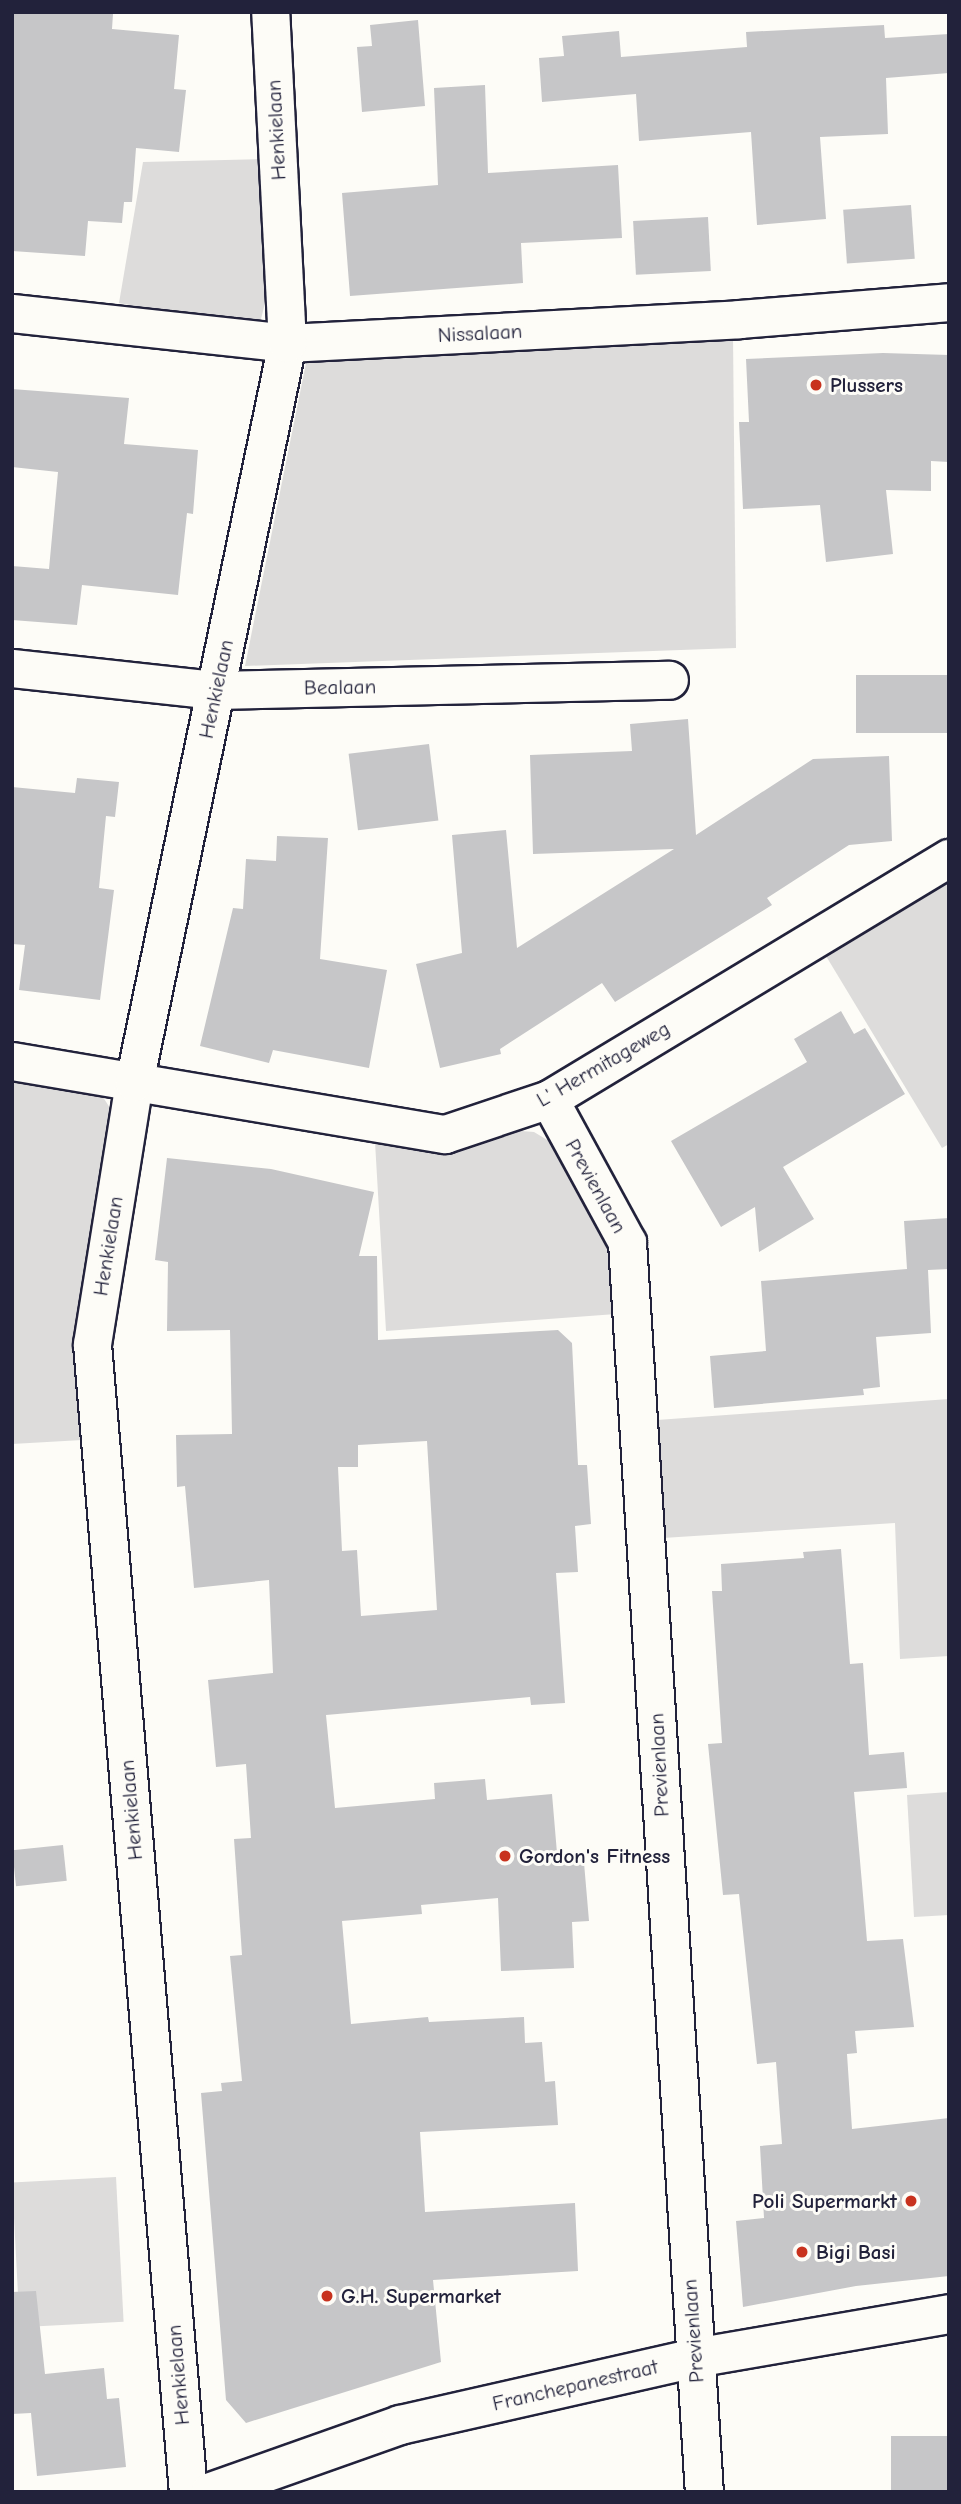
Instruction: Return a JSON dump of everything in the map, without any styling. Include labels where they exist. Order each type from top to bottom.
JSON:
[{"type":"street","name":"Henkielaan","points":[[188,2492],[92,1344],[134,1082],[287,343],[270,12]]},
{"type":"street","name":"Nissalaan","points":[[12,313],[287,343],[739,319],[949,302]]},
{"type":"street","name":"Bealaan","points":[[12,668],[216,690],[669,680]]},
{"type":"street","name":"L' Hermitageweg","points":[[12,1061],[445,1134],[549,1099],[949,858]]},
{"type":"street","name":"Previenlaan","points":[[549,1099],[627,1242],[704,2492]]},
{"type":"street","name":"Franchepanestraat","points":[[211,2492],[400,2425],[695,2358],[949,2314]]},
{"type":"shaded area","points":[[262,159],[271,279],[261,319],[251,327],[119,303],[143,162]]},
{"type":"shaded area","points":[[733,335],[736,648],[245,666],[306,363]]},
{"type":"shaded area","points":[[949,879],[949,1144],[942,1148],[826,956]]},
{"type":"shaded area","points":[[12,1079],[101,1094],[110,1108],[78,1339],[82,1440],[12,1444]]},
{"type":"shaded area","points":[[509,1130],[534,1132],[549,1141],[596,1219],[611,1262],[616,1314],[386,1331],[375,1142],[450,1146]]},
{"type":"shaded area","points":[[949,1399],[949,1656],[900,1659],[895,1523],[663,1538],[657,1420]]},
{"type":"shaded area","points":[[949,1792],[949,1915],[914,1917],[907,1795]]},
{"type":"shaded area","points":[[116,2177],[124,2322],[20,2327],[12,2182]]},
{"type":"building","points":[[12,12],[113,14],[112,29],[179,35],[174,89],[186,90],[179,152],[136,148],[132,202],[124,202],[122,223],[88,221],[85,256],[12,251]]},
{"type":"building","points":[[418,20],[425,106],[362,112],[357,47],[372,46],[370,25]]},
{"type":"building","points":[[884,25],[885,38],[949,34],[949,73],[886,78],[888,134],[820,137],[826,219],[757,225],[751,132],[639,141],[636,94],[542,102],[539,58],[564,56],[562,36],[619,31],[621,57],[747,47],[746,32]]},
{"type":"building","points":[[485,85],[488,173],[618,165],[622,238],[521,243],[523,283],[350,296],[342,193],[438,185],[434,88]]},
{"type":"building","points":[[911,205],[915,259],[847,264],[843,210]]},
{"type":"building","points":[[708,217],[711,271],[636,275],[633,221]]},
{"type":"building","points":[[883,353],[949,355],[949,462],[931,461],[931,491],[886,490],[893,554],[826,562],[820,505],[743,509],[739,422],[749,422],[746,359]]},
{"type":"building","points":[[12,389],[129,398],[124,444],[198,450],[193,514],[187,513],[178,595],[82,585],[77,625],[12,620],[12,566],[49,569],[58,472],[12,467]]},
{"type":"building","points":[[856,675],[949,675],[949,733],[856,733]]},
{"type":"building","points":[[688,719],[696,835],[813,759],[889,756],[892,841],[849,845],[767,898],[772,905],[615,1002],[602,983],[500,1049],[501,1054],[440,1068],[416,964],[462,953],[452,835],[506,830],[517,948],[674,849],[533,854],[530,755],[632,751],[630,724]]},
{"type":"building","points":[[429,744],[438,820],[358,830],[349,754]]},
{"type":"building","points":[[77,778],[119,782],[115,817],[106,816],[99,888],[114,890],[100,1000],[19,990],[25,945],[12,944],[12,787],[75,793]]},
{"type":"building","points":[[277,836],[328,838],[320,959],[387,970],[369,1068],[273,1050],[269,1063],[200,1046],[233,908],[243,909],[246,859],[276,861]]},
{"type":"building","points":[[841,1011],[854,1034],[865,1028],[905,1094],[783,1167],[814,1219],[759,1252],[755,1207],[721,1227],[671,1141],[807,1062],[794,1039]]},
{"type":"building","points":[[167,1158],[271,1169],[374,1192],[359,1256],[377,1256],[378,1340],[558,1330],[572,1343],[578,1465],[587,1465],[591,1524],[575,1526],[578,1572],[556,1573],[565,1703],[531,1705],[530,1697],[326,1715],[335,1808],[435,1799],[434,1783],[485,1779],[487,1800],[552,1794],[557,1853],[583,1851],[589,1921],[572,1922],[574,1968],[501,1971],[498,1898],[421,1905],[422,1914],[342,1921],[351,2024],[428,2017],[429,2022],[524,2017],[525,2043],[542,2042],[545,2082],[555,2081],[558,2125],[420,2132],[425,2212],[575,2203],[578,2271],[433,2280],[441,2362],[246,2423],[226,2400],[201,2093],[222,2091],[221,2083],[242,2081],[230,1956],[242,1955],[234,1839],[251,1838],[246,1764],[216,1767],[208,1680],[273,1673],[269,1580],[194,1588],[185,1486],[177,1487],[176,1435],[232,1434],[230,1330],[167,1331],[168,1262],[155,1260]],"holes":[[[427,1441],[437,1610],[361,1616],[357,1550],[342,1551],[338,1467],[358,1467],[358,1445]]]},
{"type":"building","points":[[949,1218],[949,1269],[928,1270],[931,1333],[876,1337],[880,1387],[863,1389],[864,1395],[714,1408],[710,1356],[766,1351],[761,1281],[907,1269],[904,1221]]},
{"type":"building","points":[[841,1549],[850,1664],[863,1663],[869,1755],[904,1752],[907,1788],[854,1792],[867,1941],[903,1939],[914,2027],[855,2031],[857,2053],[847,2054],[852,2129],[949,2118],[949,2276],[856,2286],[743,2307],[736,2221],[764,2218],[760,2146],[782,2144],[776,2062],[757,2064],[739,1894],[723,1895],[708,1744],[722,1743],[712,1591],[722,1591],[721,1564],[804,1558],[803,1552]]},
{"type":"building","points":[[63,1845],[67,1881],[16,1886],[12,1850]]},
{"type":"building","points":[[36,2291],[45,2374],[104,2368],[107,2399],[119,2398],[126,2467],[37,2476],[31,2413],[12,2414],[12,2292]]},
{"type":"building","points":[[891,2436],[949,2436],[949,2492],[891,2492]]},
{"type":"place","name":"Plussers","points":[[816,385]]},
{"type":"place","name":"Gordon's Fitness","points":[[505,1856]]},
{"type":"place","name":"Poli Supermarkt","points":[[911,2201]]},
{"type":"place","name":"Bigi Basi","points":[[802,2252]]},
{"type":"place","name":"G.H. Supermarket","points":[[327,2296]]}]
